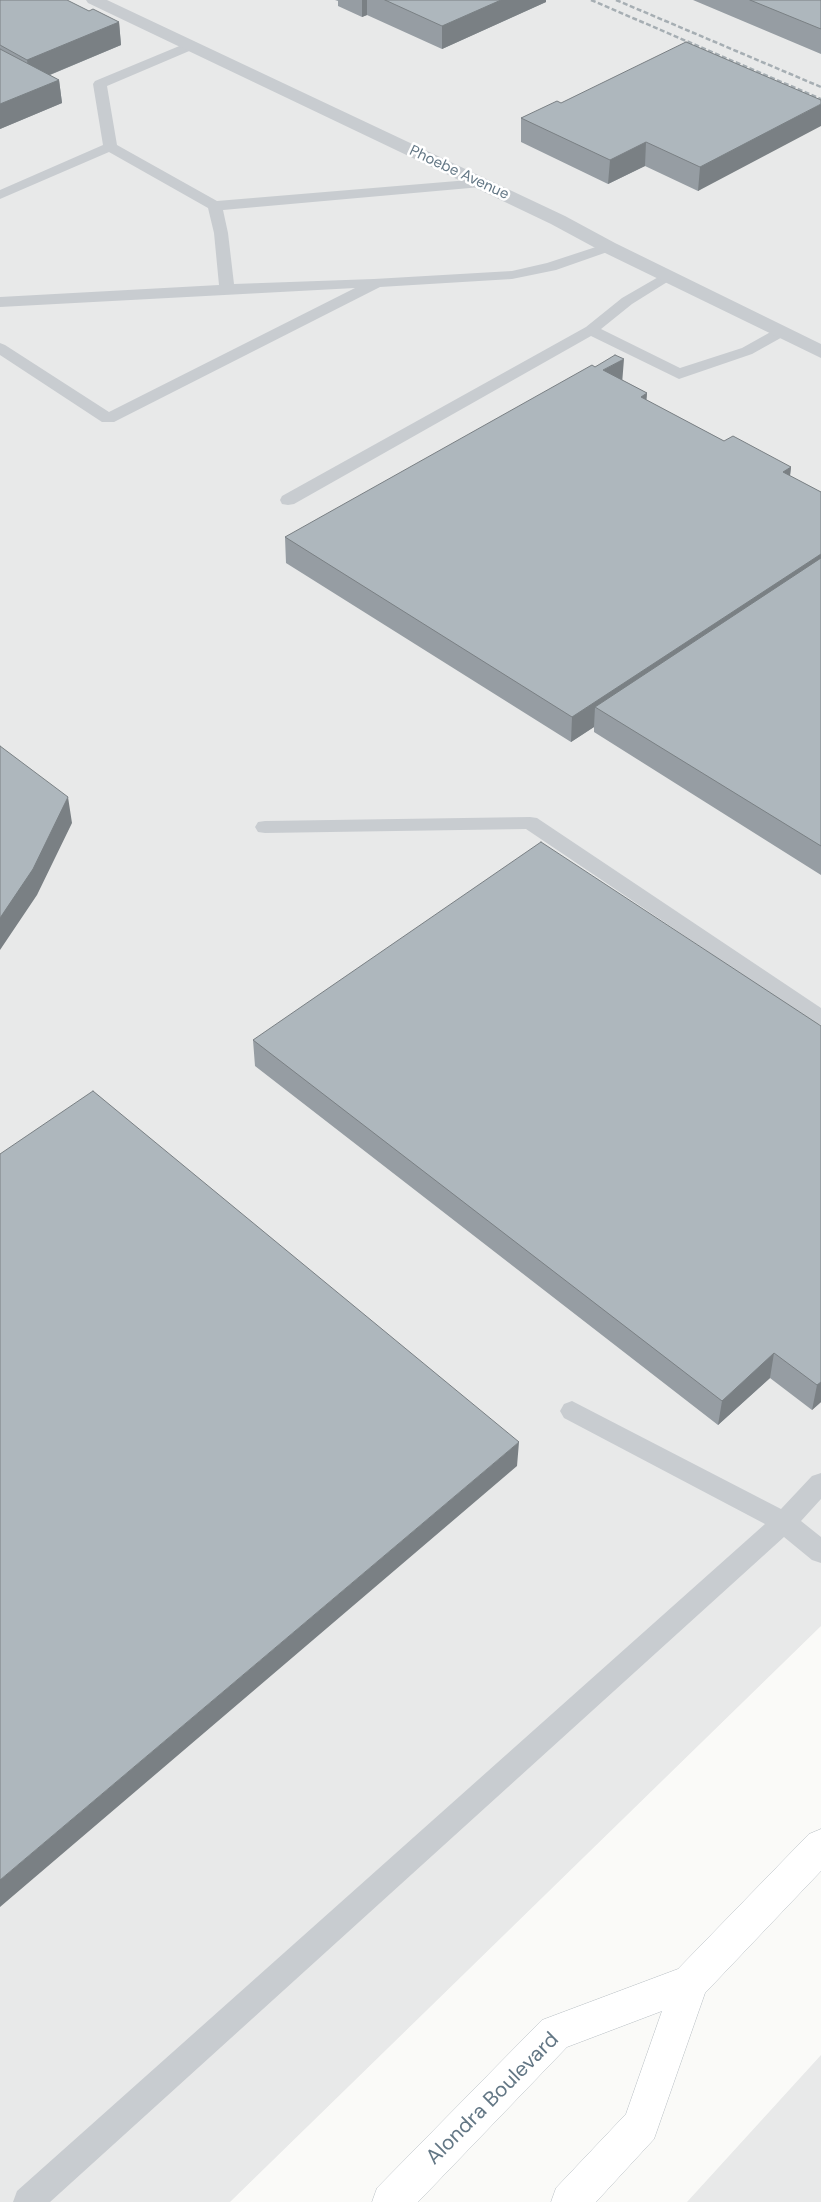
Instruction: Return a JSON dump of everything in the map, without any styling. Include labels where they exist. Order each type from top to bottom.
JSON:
[{"type":"main road","name":"Alondra Boulevard","points":[[575,2200],[640,2126],[690,1982],[821,1846]]},
{"type":"main road","name":"Alondra Boulevard","points":[[391,2202],[555,2033],[690,1982]]},
{"type":"street","name":"Phoebe Avenue","points":[[94,0],[558,220],[608,247],[821,352]]},
{"type":"lane","points":[[110,147],[100,84],[189,46]]},
{"type":"lane","points":[[0,195],[110,147]]},
{"type":"lane","points":[[110,147],[215,206],[481,183]]},
{"type":"lane","points":[[215,206],[221,233],[227,289]]},
{"type":"lane","points":[[0,302],[512,275],[551,267],[608,247]]},
{"type":"lane","points":[[288,500],[591,330],[627,301],[667,276]]},
{"type":"lane","points":[[0,348],[108,419],[377,283]]},
{"type":"lane","points":[[591,330],[679,374],[747,351],[781,332]]},
{"type":"lane","points":[[265,827],[530,823],[821,1018]]},
{"type":"lane","points":[[572,1412],[784,1522],[821,1552]]},
{"type":"lane","points":[[28,2202],[784,1522],[821,1483]]},
{"type":"shaded area","points":[[0,0],[821,0],[821,1626],[230,2202],[0,2202]]},
{"type":"shaded area","points":[[821,2055],[821,2202],[687,2202]]},
{"type":"building","points":[[0,0],[67,0],[89,11],[93,9],[119,22],[27,60],[0,45]]},
{"type":"building","points":[[385,0],[501,0],[442,26]]},
{"type":"building","points":[[750,0],[821,0],[821,29]]},
{"type":"building","points":[[686,42],[821,100],[821,104],[700,167],[646,142],[610,160],[521,118],[557,101],[561,103]]},
{"type":"building","points":[[0,49],[59,80],[0,104]]},
{"type":"building","points":[[615,355],[624,359],[603,370],[647,393],[641,397],[724,441],[733,436],[791,467],[783,472],[821,492],[821,554],[572,717],[285,537],[592,365],[595,367]]},
{"type":"building","points":[[821,558],[821,846],[595,707]]},
{"type":"building","points":[[0,746],[68,797],[33,869],[0,918]]},
{"type":"building","points":[[541,842],[821,1026],[821,1382],[817,1385],[774,1353],[722,1401],[253,1040]]},
{"type":"building","points":[[93,1091],[519,1442],[0,1880],[0,1154]]},
{"type":"railway","points":[[591,0],[821,99]]},
{"type":"railway","points":[[616,0],[821,87]]}]
